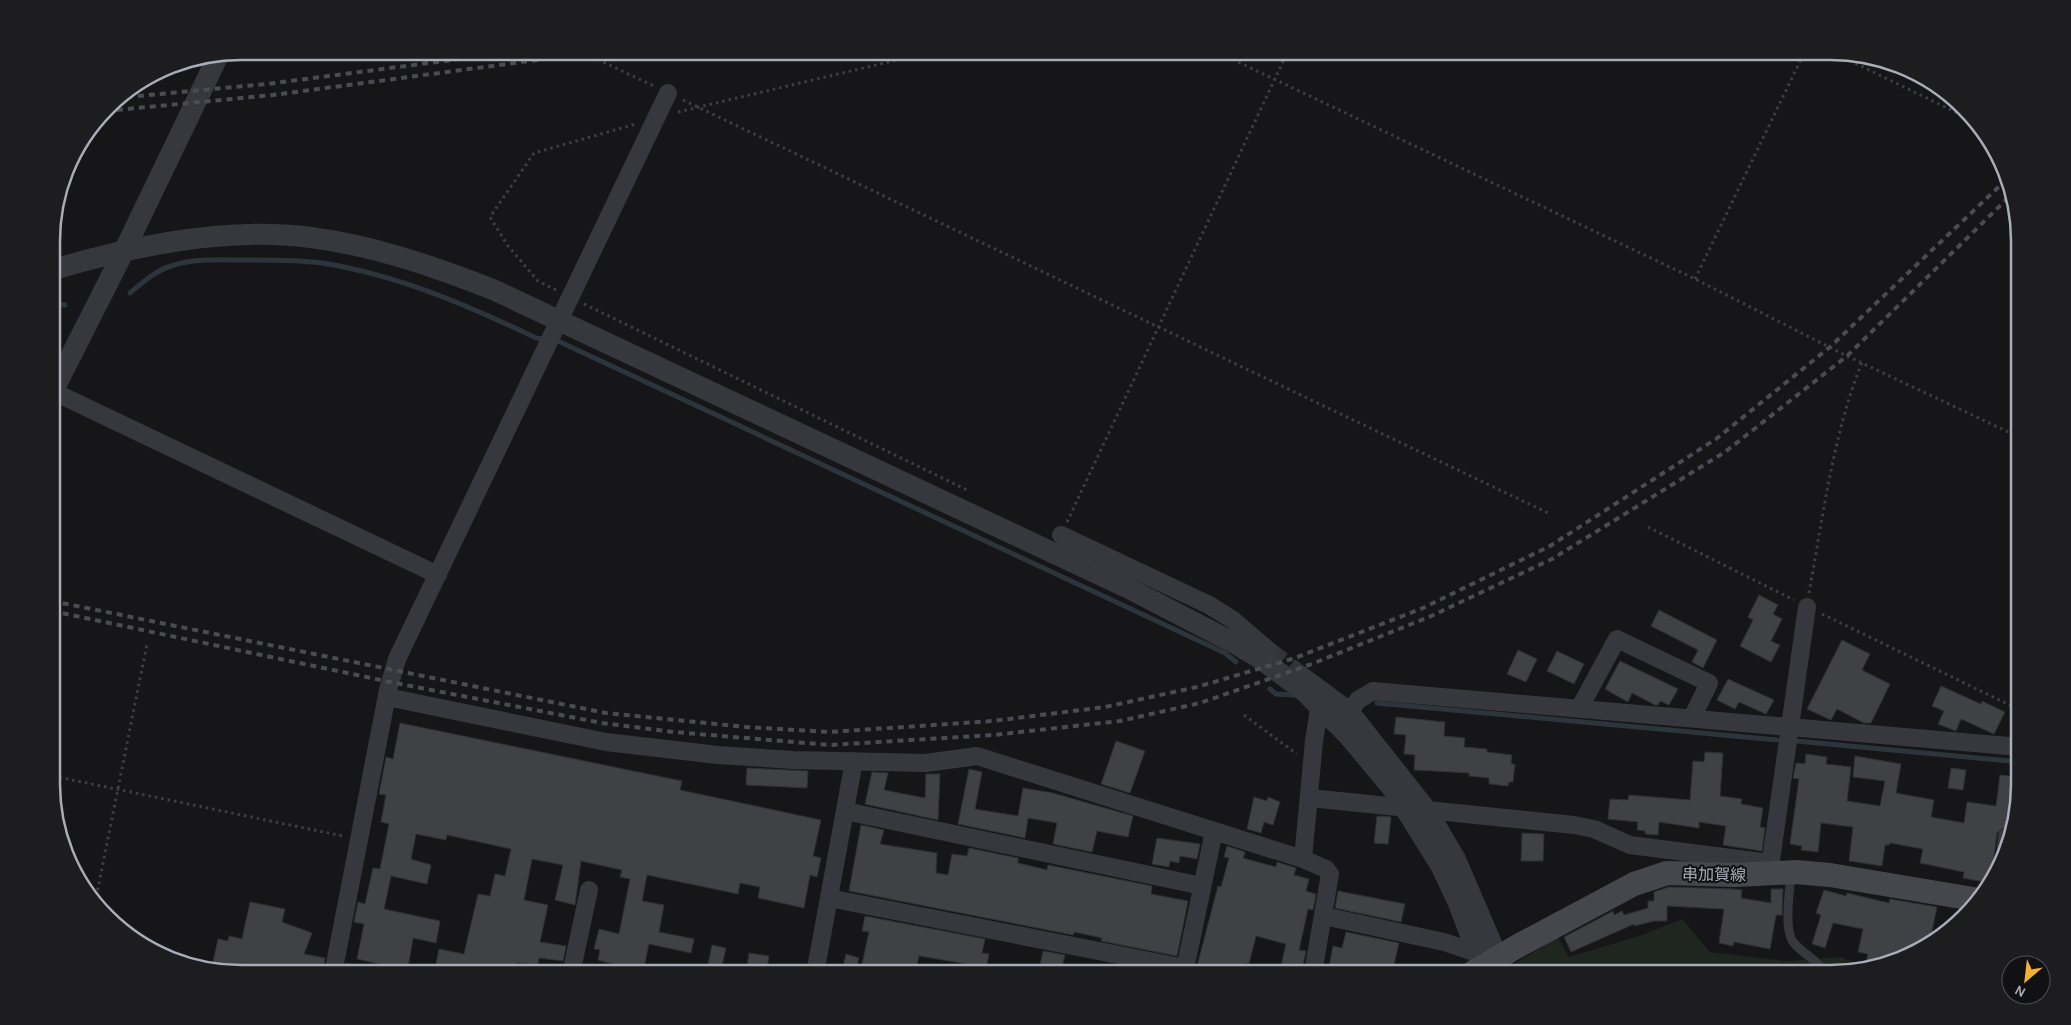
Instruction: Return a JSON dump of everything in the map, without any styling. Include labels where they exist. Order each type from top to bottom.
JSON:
[{"type":"main road","name":"串加賀線","points":[[1493,963],[1648,878],[1680,873],[1777,871],[1830,875],[1970,898]]},
{"type":"street","points":[[60,376],[124,251],[215,62]]},
{"type":"street","points":[[335,965],[361,840],[387,697],[397,659],[668,93]]},
{"type":"street","points":[[60,268],[124,251],[218,237],[264,234],[307,237],[359,246],[412,259],[494,290],[1128,588],[1234,643],[1304,691],[1348,734],[1393,789],[1441,866],[1458,902],[1493,963]]},
{"type":"street","points":[[60,396],[438,575]]},
{"type":"street","points":[[1061,535],[1209,605],[1233,620],[1268,650]]},
{"type":"street","points":[[1310,798],[1574,825],[1594,829],[1630,845],[1762,862],[1777,871],[1789,726],[1807,607]]},
{"type":"street","points":[[1579,709],[1616,639],[1709,683],[1692,718]]},
{"type":"street","points":[[1301,675],[1350,711],[1429,811],[1457,859],[1493,963]]},
{"type":"street","points":[[1303,858],[1314,740],[1322,690]]},
{"type":"street","points":[[1350,711],[1358,700],[1373,691],[2011,746]]},
{"type":"street","points":[[387,697],[606,742],[718,755],[926,763],[977,756],[1303,858],[1326,869],[1330,874],[1315,965]]},
{"type":"street","points":[[817,965],[854,761]]},
{"type":"street","points":[[845,811],[1202,886]]},
{"type":"street","points":[[1185,965],[1214,831]]},
{"type":"street","points":[[573,965],[589,890]]},
{"type":"street","points":[[829,898],[1155,965]]},
{"type":"street","points":[[1324,916],[1444,942],[1493,963]]},
{"type":"lane","points":[[1777,871],[1788,934],[1794,944],[1820,965]]},
{"type":"path","points":[[599,60],[1548,513]]},
{"type":"path","points":[[898,60],[698,107],[534,154],[490,217],[508,246],[538,281],[972,492]]},
{"type":"path","points":[[1233,60],[1695,280],[2011,433]]},
{"type":"path","points":[[1061,535],[1284,60]]},
{"type":"path","points":[[1695,280],[1801,60]]},
{"type":"path","points":[[1852,62],[1958,113]]},
{"type":"path","points":[[1807,607],[1833,464],[1850,395],[1862,362]]},
{"type":"path","points":[[1648,527],[1807,607],[2011,706]]},
{"type":"path","points":[[97,894],[147,644]]},
{"type":"path","points":[[1244,715],[1312,765]]},
{"type":"path","points":[[60,778],[361,840]]},
{"type":"shaded area","points":[[1682,919],[1710,952],[1786,961],[1841,957],[1854,963],[1842,965],[1513,965],[1558,937],[1569,957],[1645,934]]},
{"type":"building","points":[[1759,595],[1778,605],[1773,614],[1782,619],[1771,641],[1780,645],[1771,662],[1740,646],[1753,620],[1748,617]]},
{"type":"building","points":[[1659,610],[1717,640],[1703,668],[1692,662],[1698,650],[1651,626]]},
{"type":"building","points":[[1842,640],[1870,654],[1862,670],[1890,684],[1871,723],[1864,723],[1837,709],[1831,720],[1807,709]]},
{"type":"building","points":[[1518,650],[1537,659],[1526,682],[1507,674]]},
{"type":"building","points":[[1557,651],[1584,664],[1574,684],[1547,671]]},
{"type":"building","points":[[1620,661],[1678,689],[1669,705],[1660,701],[1658,705],[1655,705],[1632,693],[1628,702],[1605,689]]},
{"type":"building","points":[[1728,679],[1774,700],[1766,714],[1739,702],[1735,709],[1717,700]]},
{"type":"building","points":[[1941,686],[1981,704],[1982,701],[2005,712],[1994,734],[1961,719],[1956,731],[1938,724],[1944,711],[1932,706]]},
{"type":"building","points":[[1396,717],[1445,722],[1444,736],[1465,738],[1464,747],[1487,749],[1487,752],[1512,755],[1511,764],[1515,764],[1513,782],[1509,782],[1508,786],[1489,784],[1489,778],[1469,776],[1469,773],[1414,770],[1415,755],[1404,754],[1406,735],[1394,734]]},
{"type":"building","points":[[400,723],[682,781],[680,790],[821,820],[813,856],[821,858],[817,877],[810,875],[804,908],[758,898],[760,887],[740,883],[738,894],[647,875],[642,901],[664,905],[659,932],[694,939],[691,953],[649,944],[644,965],[617,965],[598,960],[600,950],[594,949],[599,929],[619,934],[630,879],[620,877],[622,870],[581,861],[575,905],[555,900],[563,865],[532,859],[524,900],[548,905],[540,942],[566,946],[563,961],[539,958],[538,965],[517,963],[517,965],[436,965],[439,949],[464,954],[478,894],[490,896],[495,874],[505,876],[511,849],[447,835],[446,840],[416,834],[411,859],[431,865],[427,884],[391,876],[384,909],[440,921],[436,943],[413,938],[408,965],[384,965],[357,959],[364,924],[354,922],[358,902],[365,904],[373,868],[380,869],[389,824],[381,822],[386,795],[379,794],[386,757],[393,759]]},
{"type":"building","points":[[1116,741],[1145,751],[1130,793],[1101,784]]},
{"type":"building","points":[[1705,752],[1723,753],[1720,796],[1742,799],[1741,804],[1763,808],[1760,827],[1765,828],[1762,851],[1723,845],[1726,826],[1699,822],[1699,828],[1659,822],[1658,835],[1645,834],[1645,831],[1637,830],[1638,822],[1608,819],[1610,799],[1628,800],[1629,795],[1690,800],[1693,761],[1704,762]]},
{"type":"building","points":[[1806,754],[1827,757],[1826,764],[1851,767],[1847,801],[1880,806],[1885,781],[1853,777],[1855,756],[1901,764],[1896,793],[1934,800],[1931,817],[1964,823],[1967,802],[1996,806],[2000,775],[2011,776],[2008,819],[2005,830],[2003,828],[1997,833],[1993,861],[1987,874],[1982,882],[1963,878],[1964,872],[1920,863],[1923,849],[1890,843],[1885,845],[1882,866],[1849,861],[1853,827],[1821,823],[1818,852],[1801,850],[1802,846],[1790,844],[1799,779],[1793,778],[1796,763],[1805,764]]},
{"type":"building","points":[[747,768],[808,771],[807,788],[746,785]]},
{"type":"building","points":[[1951,768],[1966,770],[1963,790],[1948,788]]},
{"type":"building","points":[[969,769],[982,772],[975,809],[1018,816],[1023,788],[1053,793],[1133,816],[1128,837],[1097,831],[1092,852],[1053,844],[1057,823],[1028,818],[1025,838],[958,824]]},
{"type":"building","points":[[872,772],[888,773],[884,790],[925,798],[926,774],[940,774],[938,820],[865,804]]},
{"type":"building","points":[[1254,797],[1267,801],[1268,797],[1280,802],[1273,825],[1264,822],[1261,833],[1247,829]]},
{"type":"building","points":[[1377,816],[1391,817],[1388,844],[1374,843]]},
{"type":"building","points":[[861,825],[884,830],[880,844],[937,853],[936,873],[948,875],[952,854],[967,856],[969,848],[1018,858],[1018,863],[1047,870],[1048,865],[1152,886],[1151,894],[1188,901],[1177,956],[1101,941],[1102,938],[1074,932],[1073,935],[849,891]]},
{"type":"building","points":[[1522,833],[1544,834],[1543,861],[1521,861]]},
{"type":"building","points":[[1157,838],[1200,844],[1197,859],[1180,856],[1179,863],[1170,861],[1169,867],[1152,864]]},
{"type":"building","points":[[1227,846],[1245,852],[1243,858],[1276,867],[1277,862],[1296,868],[1294,875],[1309,879],[1306,891],[1316,894],[1313,910],[1308,909],[1299,950],[1306,951],[1303,965],[1281,965],[1286,944],[1256,936],[1249,964],[1197,965],[1218,886],[1221,887],[1229,858],[1224,857]]},
{"type":"building","points":[[1669,887],[1742,890],[1741,898],[1771,903],[1771,889],[1783,889],[1782,915],[1776,915],[1770,949],[1734,942],[1733,946],[1719,943],[1724,909],[1667,906],[1667,921],[1654,921],[1634,926],[1634,924],[1571,952],[1564,937],[1613,911],[1614,915],[1622,911],[1624,915],[1648,908],[1648,901],[1654,901],[1654,892]]},
{"type":"building","points":[[1824,890],[1846,896],[1847,893],[1889,903],[1890,899],[1937,907],[1931,934],[1899,951],[1866,962],[1868,954],[1858,952],[1863,929],[1833,923],[1825,948],[1812,944],[1821,915],[1816,913]]},
{"type":"building","points":[[1338,891],[1405,904],[1401,922],[1335,908]]},
{"type":"building","points":[[250,902],[285,909],[282,922],[312,933],[304,954],[325,958],[324,965],[229,965],[213,963],[218,939],[228,941],[229,936],[242,939]]},
{"type":"building","points":[[865,916],[985,939],[982,953],[989,954],[987,965],[967,965],[919,956],[917,965],[862,965],[869,932],[862,931]]},
{"type":"building","points":[[1346,932],[1399,943],[1394,965],[1329,965],[1333,946],[1342,948]]},
{"type":"building","points":[[712,945],[726,948],[722,965],[708,965]]},
{"type":"building","points":[[1043,951],[1065,955],[1062,965],[1040,965]]},
{"type":"building","points":[[749,953],[769,956],[768,965],[747,965]]},
{"type":"building","points":[[846,954],[859,958],[857,965],[843,965]]},
{"type":"waterway","points":[[130,293],[160,271],[180,263],[218,260],[322,263],[350,268],[405,283],[458,303],[536,338],[544,339]]},
{"type":"waterway","points":[[60,304],[65,305]]},
{"type":"waterway","points":[[558,341],[1225,653],[1236,662]]},
{"type":"waterway","points":[[1270,689],[1276,694],[1294,695]]},
{"type":"waterway","points":[[1377,703],[1777,740]]},
{"type":"waterway","points":[[1796,741],[2011,761]]},
{"type":"tunnel","points":[[1268,650],[1301,675]]},
{"type":"railway","points":[[132,97],[267,84],[452,60]]},
{"type":"railway","points":[[116,110],[273,95],[537,60]]},
{"type":"railway","points":[[60,603],[606,713],[746,727],[829,732],[993,721],[1105,707],[1197,687],[1295,658],[1423,608],[1550,546],[1716,439],[1830,347],[2001,184]]},
{"type":"railway","points":[[60,613],[390,682],[602,723],[674,732],[830,745],[993,735],[1120,721],[1200,703],[1309,665],[1429,617],[1552,559],[1725,452],[1847,356],[2006,200]]}]
